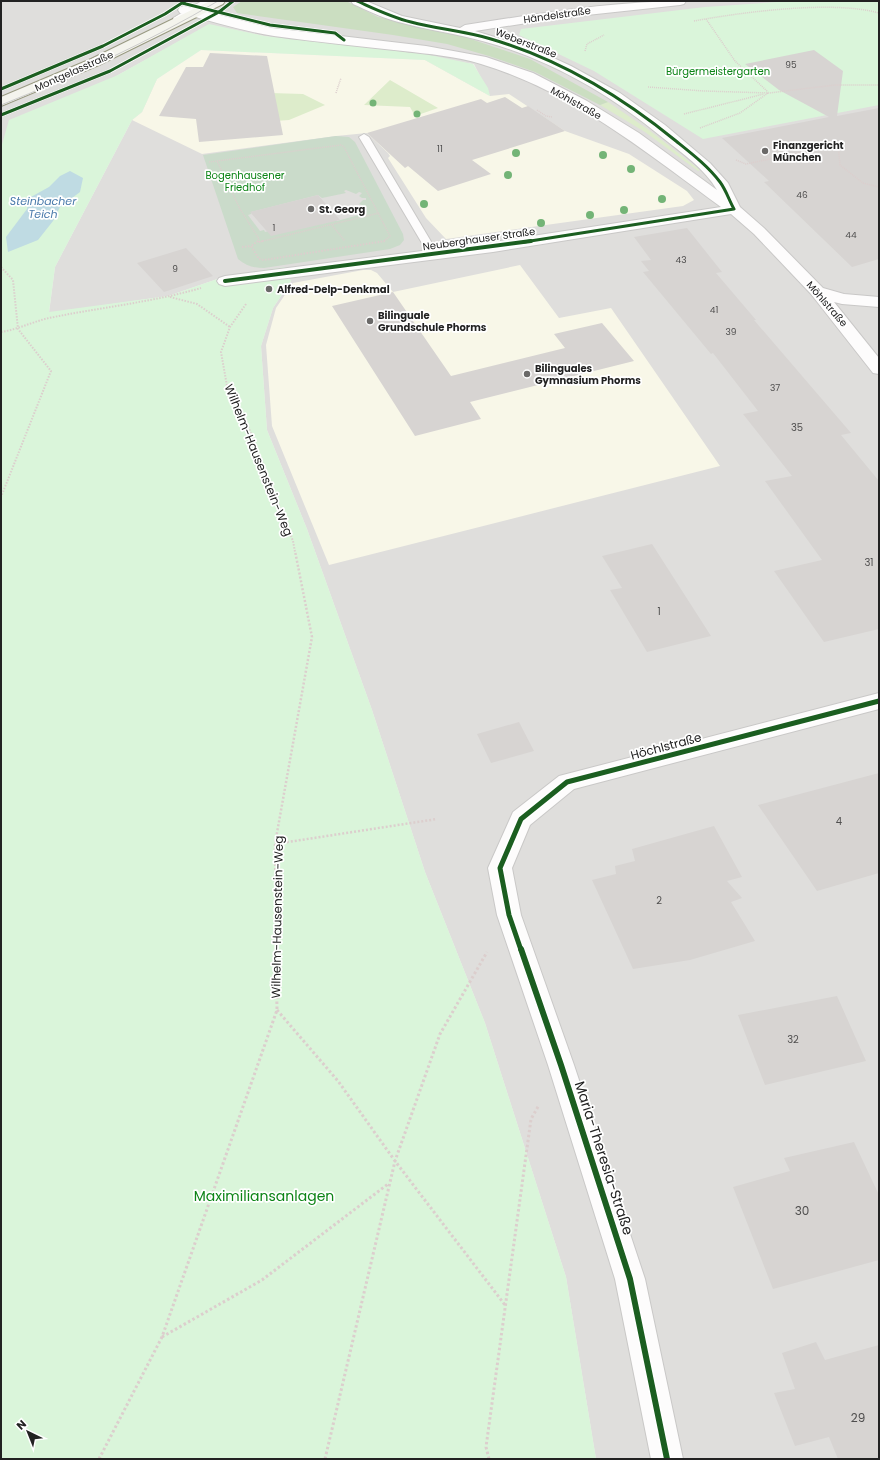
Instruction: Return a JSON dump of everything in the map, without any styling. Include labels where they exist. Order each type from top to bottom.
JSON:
[{"type":"main road","name":"Montgelasstraße","points":[[145,37],[192,8],[219,1]]},
{"type":"main road","name":"Montgelasstraße","points":[[1,102],[82,68],[145,37],[192,8]]},
{"type":"street","name":"Weberstraße","points":[[358,1],[385,14],[417,23],[458,30],[492,39],[538,55],[582,77],[651,120],[696,157],[719,180],[734,209]]},
{"type":"street","name":"Händelstraße","points":[[458,30],[559,14],[680,1]]},
{"type":"street","name":"Möhlstraße","points":[[192,8],[265,31],[462,56],[482,60],[528,76],[582,104],[634,136],[734,209],[759,231],[866,341],[879,369]]},
{"type":"street","name":"Neuberghauser Straße","points":[[225,281],[434,255],[734,209]]},
{"type":"street","points":[[817,291],[842,299],[879,302]]},
{"type":"street","name":"Höchlstraße","points":[[500,868],[521,819],[567,782],[879,701]]},
{"type":"street","name":"Maria-Theresia-Straße","points":[[500,868],[509,915],[561,1065],[630,1279],[667,1459]]},
{"type":"lane","points":[[192,8],[208,1]]},
{"type":"lane","points":[[364,137],[434,255]]},
{"type":"path","points":[[691,21],[755,9],[814,4]]},
{"type":"path","points":[[836,4],[870,8],[879,13]]},
{"type":"path","points":[[706,19],[735,61],[769,93]]},
{"type":"path","points":[[584,54],[587,44],[600,36],[607,35]]},
{"type":"path","points":[[336,93],[341,78]]},
{"type":"path","points":[[680,115],[769,93],[835,85],[879,85]]},
{"type":"path","points":[[642,86],[704,91],[769,93]]},
{"type":"path","points":[[671,137],[687,133],[740,114],[769,93]]},
{"type":"path","points":[[209,162],[341,145],[344,147],[361,177],[390,236],[383,242],[264,260],[259,259],[256,256],[251,246]]},
{"type":"path","points":[[696,157],[713,152],[746,164],[838,146],[840,165],[863,183],[879,187]]},
{"type":"path","points":[[217,161],[240,209],[259,239],[258,242]]},
{"type":"path","points":[[242,247],[379,213]]},
{"type":"path","points":[[331,224],[349,247]]},
{"type":"path","points":[[1,267],[13,280],[18,329],[51,372],[1,497]]},
{"type":"path","points":[[1,332],[18,329],[52,317],[170,297],[225,281]]},
{"type":"path","points":[[170,297],[197,304],[230,327]]},
{"type":"path","points":[[276,844],[437,819]]},
{"type":"path","points":[[325,1459],[395,1161],[440,1034],[509,915]]},
{"type":"path","points":[[276,1010],[338,1081],[395,1161],[506,1306]]},
{"type":"path","points":[[489,1459],[486,1447],[531,1119]]},
{"type":"path","points":[[162,1337],[262,1280],[389,1184]]},
{"type":"shaded area","points":[[1,1],[879,1],[879,1459],[596,1459],[566,1277],[485,1023],[425,872],[372,710],[307,529],[267,430],[261,346],[273,308],[291,281],[229,275],[168,296],[49,313],[55,267],[132,120],[142,112],[157,79],[425,60],[490,96],[474,64],[264,36],[209,25],[118,75],[1,148]]},
{"type":"shaded area","points":[[201,50],[425,60],[490,96],[509,94],[565,131],[629,154],[687,191],[694,200],[683,206],[446,239],[426,218],[388,158],[390,156],[388,153],[367,133],[202,154],[132,120],[142,112],[157,79]]},
{"type":"shaded area","points":[[520,265],[559,318],[611,308],[720,466],[329,565],[272,426],[266,345],[276,308],[293,283],[363,270],[371,270],[377,273],[393,292]]},
{"type":"green space","points":[[242,1],[346,1],[378,17],[447,31],[530,59],[608,102],[600,105],[535,72],[489,56],[447,44],[237,13],[233,7]]},
{"type":"green space","name":"Bürgermeistergarten","points":[[791,1],[879,1],[879,105],[703,139],[594,71],[519,35],[521,29],[705,7]]},
{"type":"green space","name":"Maximiliansanlagen","points":[[209,24],[264,36],[425,54],[473,64],[488,88],[490,96],[425,60],[201,50],[157,79],[142,112],[132,120],[55,267],[49,312],[168,296],[229,275],[285,267],[291,281],[273,308],[261,346],[267,430],[307,529],[372,710],[425,872],[485,1023],[566,1277],[596,1459],[1,1459],[1,148],[9,120],[118,75]]},
{"type":"green space","points":[[390,80],[438,108],[415,116],[410,107],[364,105]]},
{"type":"green space","points":[[237,92],[303,94],[325,105],[289,120],[245,123]]},
{"type":"green space","points":[[608,102],[649,130],[700,170],[698,171],[645,132],[600,105]]},
{"type":"green space","name":"Bogenhausener Friedhof","points":[[336,136],[349,137],[355,142],[403,234],[404,240],[400,245],[390,249],[264,268],[247,265],[238,259],[203,155]],"holes":[[[346,190],[356,194],[359,192],[362,193],[359,196],[366,198],[366,200],[363,200],[359,204],[362,205],[360,207],[366,213],[337,221],[332,215],[265,232],[264,230],[260,231],[248,215],[251,214],[251,212],[318,195],[322,198],[346,193],[344,191]]]},
{"type":"water","name":"Steinbacher Teich","points":[[70,171],[83,178],[80,192],[60,207],[53,221],[38,240],[8,252],[6,237],[27,209],[29,198],[49,187],[60,176]]},
{"type":"building","points":[[814,50],[843,71],[837,116],[879,108],[879,259],[852,267],[764,182],[769,181],[722,138],[829,117],[779,90],[745,64]]},
{"type":"building","points":[[210,53],[267,56],[283,135],[199,142],[196,119],[159,116],[186,67],[203,67]]},
{"type":"building","points":[[505,97],[522,108],[528,106],[565,131],[472,160],[491,174],[438,191],[408,166],[405,168],[367,133],[481,99],[487,103]]},
{"type":"building","name":"St. Georg","points":[[318,195],[340,220],[271,236],[250,212]]},
{"type":"building","points":[[687,228],[722,272],[716,273],[756,320],[754,320],[851,433],[841,435],[879,481],[879,629],[824,642],[774,571],[822,560],[765,481],[792,476],[743,414],[758,411],[713,353],[711,354],[643,272],[649,271],[641,261],[651,260],[634,237]]},
{"type":"building","points":[[186,248],[213,276],[164,292],[137,263]]},
{"type":"building","points":[[393,292],[451,376],[565,348],[554,334],[602,323],[634,361],[470,402],[481,419],[415,436],[332,306]]},
{"type":"building","points":[[652,544],[711,636],[647,652],[610,590],[622,588],[602,556]]},
{"type":"building","points":[[519,722],[534,751],[491,763],[477,734]]},
{"type":"building","points":[[879,773],[879,873],[817,891],[758,805]]},
{"type":"building","points":[[714,826],[742,877],[727,881],[742,898],[731,902],[755,941],[690,960],[633,969],[592,880],[616,874],[615,866],[635,861],[632,849]]},
{"type":"building","points":[[837,996],[866,1061],[765,1085],[738,1015]]},
{"type":"building","points":[[854,1142],[879,1195],[879,1260],[773,1289],[733,1187],[790,1171],[784,1158]]},
{"type":"building","points":[[816,1342],[825,1360],[879,1345],[879,1459],[838,1459],[829,1437],[795,1446],[774,1393],[795,1389],[782,1353]]},
{"type":"tram line","points":[[1,105],[112,57],[166,30],[218,1]]},
{"type":"cycle path","points":[[1,89],[63,64],[143,27],[185,1]]},
{"type":"cycle path","points":[[1,115],[110,71],[219,12],[233,1]]},
{"type":"cycle path","points":[[225,281],[493,247],[734,209],[725,190],[701,162],[638,111],[591,82],[542,57],[517,47],[491,39],[411,22],[378,11],[357,1]]},
{"type":"cycle path","points":[[182,3],[270,25],[335,33],[344,40]]},
{"type":"cycle path","points":[[667,1459],[630,1279],[561,1065],[509,915],[500,868],[521,819],[567,782],[879,701]]},
{"type":"place","name":"Finanzgericht München","points":[[765,151]]},
{"type":"place","name":"St. Georg","points":[[311,209]]},
{"type":"place","name":"Alfred-Delp-Denkmal","points":[[269,289]]},
{"type":"place","name":"Bilinguale Grundschule Phorms","points":[[370,321]]},
{"type":"place","name":"Bilinguales Gymnasium Phorms","points":[[527,374]]}]
